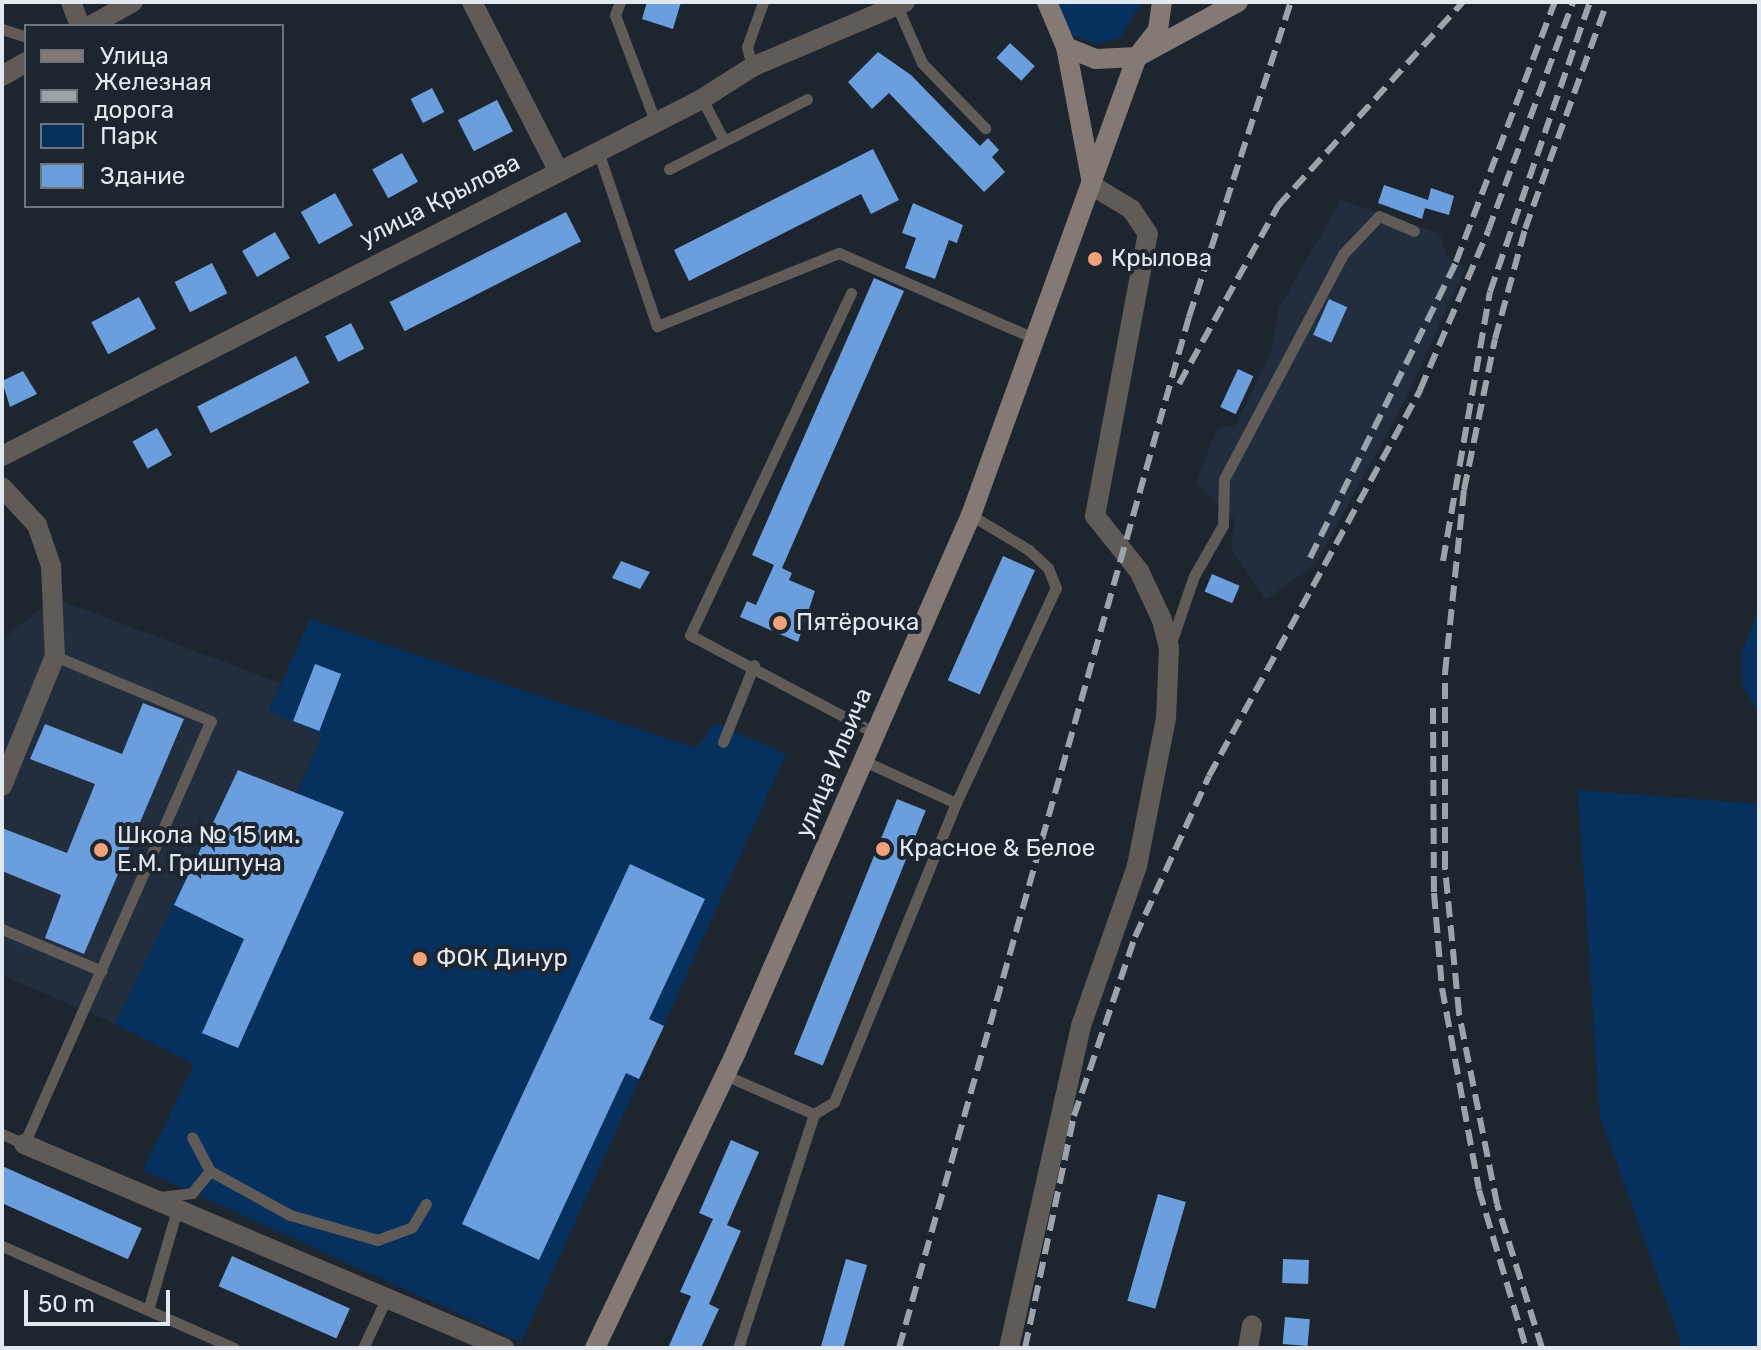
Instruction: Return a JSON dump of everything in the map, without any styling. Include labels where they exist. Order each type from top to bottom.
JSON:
[{"type":"street","points":[[71,2],[79,24]]},
{"type":"street","points":[[94,24],[133,2]]},
{"type":"street","points":[[472,2],[558,170]]},
{"type":"street","name":"улица Ильича","points":[[595,1348],[725,1075],[971,515],[1093,186],[1111,116],[1137,57],[1158,30],[1162,2]]},
{"type":"street","points":[[1066,47],[1096,59],[1137,57],[1238,2]]},
{"type":"street","points":[[1009,1348],[1081,1026],[1137,866],[1166,718],[1169,648],[1139,571],[1095,516],[1148,234],[1131,209],[1093,186],[1066,47],[1042,3]]},
{"type":"street","name":"улица Крылова","points":[[2,456],[702,99],[752,67],[901,4]]},
{"type":"street","points":[[2,76],[24,63]]},
{"type":"street","points":[[2,487],[37,525],[54,598],[55,656],[2,786]]},
{"type":"street","points":[[24,1144],[176,1213],[387,1297],[504,1348]]},
{"type":"street","points":[[1248,1348],[1252,1325]]},
{"type":"lane","points":[[620,2],[615,15],[655,121]]},
{"type":"lane","points":[[752,67],[747,47],[763,2]]},
{"type":"lane","points":[[901,4],[922,63],[985,128]]},
{"type":"lane","points":[[2,29],[24,36]]},
{"type":"lane","points":[[702,99],[724,141]]},
{"type":"lane","points":[[669,169],[807,99]]},
{"type":"lane","points":[[598,151],[657,326],[839,253],[1036,339]]},
{"type":"lane","points":[[1169,648],[1194,576],[1223,525],[1224,479],[1343,254],[1379,216],[1414,231]]},
{"type":"lane","points":[[851,293],[690,635],[754,665],[875,733]]},
{"type":"lane","points":[[738,1348],[814,1114],[834,1102],[956,803],[1056,588],[1048,568],[1029,550],[971,515]]},
{"type":"lane","points":[[2,1134],[24,1144],[211,721],[55,656]]},
{"type":"lane","points":[[723,742],[754,665]]},
{"type":"lane","points":[[864,761],[956,803]]},
{"type":"lane","points":[[2,929],[102,971]]},
{"type":"lane","points":[[725,1075],[814,1114]]},
{"type":"lane","points":[[192,1137],[210,1171],[290,1215],[377,1240],[412,1227],[426,1204]]},
{"type":"lane","points":[[145,1199],[192,1193],[210,1171]]},
{"type":"lane","points":[[148,1310],[176,1213]]},
{"type":"lane","points":[[2,1246],[234,1348]]},
{"type":"lane","points":[[363,1348],[387,1297]]},
{"type":"shaded area","points":[[1341,200],[1440,234],[1446,257],[1466,267],[1404,402],[1317,562],[1266,600],[1231,549],[1235,520],[1196,483],[1217,429],[1236,425],[1271,352],[1279,308]]},
{"type":"shaded area","name":"Школа № 15 им. Е.М. Гришпуна","points":[[54,598],[281,683],[269,711],[323,734],[296,795],[238,770],[115,1024],[2,975],[2,640]]},
{"type":"green space","points":[[1057,2],[1140,2],[1140,5],[1120,38],[1095,44],[1070,34]]},
{"type":"green space","points":[[1759,608],[1759,705],[1755,708],[1743,687],[1742,652]]},
{"type":"green space","name":"ФОК Динур","points":[[310,619],[696,748],[715,723],[786,754],[521,1342],[143,1170],[194,1064],[115,1024],[238,770],[297,794],[322,735],[269,711]]},
{"type":"green space","points":[[1578,790],[1759,804],[1759,1348],[1683,1348],[1600,1116]]},
{"type":"building","points":[[647,2],[681,2],[673,29],[642,19]]},
{"type":"building","points":[[1010,43],[1035,66],[1021,81],[996,58]]},
{"type":"building","points":[[878,52],[911,75],[980,146],[988,138],[999,150],[992,157],[1005,172],[984,192],[889,93],[872,109],[848,82]]},
{"type":"building","points":[[432,88],[444,112],[423,123],[411,99]]},
{"type":"building","points":[[497,100],[513,131],[474,151],[458,120]]},
{"type":"building","points":[[873,149],[899,200],[871,214],[861,194],[689,281],[674,250]]},
{"type":"building","points":[[402,153],[418,182],[388,198],[372,169]]},
{"type":"building","points":[[1384,185],[1428,200],[1431,188],[1454,196],[1449,215],[1425,208],[1422,219],[1378,203]]},
{"type":"building","points":[[335,193],[353,225],[319,244],[301,212]]},
{"type":"building","points":[[913,203],[963,225],[957,243],[949,240],[935,279],[905,268],[916,238],[902,233]]},
{"type":"building","points":[[566,212],[581,241],[405,331],[390,302]]},
{"type":"building","points":[[275,232],[290,258],[257,277],[242,251]]},
{"type":"building","points":[[212,263],[227,293],[190,312],[175,282]]},
{"type":"building","points":[[874,278],[904,291],[782,568],[792,573],[789,580],[815,591],[798,642],[740,617],[747,601],[756,605],[774,565],[752,555]]},
{"type":"building","points":[[139,297],[156,329],[108,354],[91,322]]},
{"type":"building","points":[[1329,299],[1347,307],[1331,343],[1313,335]]},
{"type":"building","points":[[351,323],[364,349],[338,362],[325,336]]},
{"type":"building","points":[[296,356],[310,383],[211,433],[197,406]]},
{"type":"building","points":[[1238,369],[1253,376],[1236,414],[1220,407]]},
{"type":"building","points":[[23,371],[37,394],[10,407],[2,381]]},
{"type":"building","points":[[157,428],[172,455],[148,469],[133,442]]},
{"type":"building","points":[[1003,556],[1035,570],[980,694],[948,680]]},
{"type":"building","points":[[621,561],[650,572],[640,589],[612,578]]},
{"type":"building","points":[[1212,574],[1240,586],[1232,603],[1205,591]]},
{"type":"building","points":[[315,664],[341,674],[319,731],[293,721]]},
{"type":"building","points":[[143,703],[184,719],[84,954],[45,938],[61,895],[2,871],[2,828],[67,853],[95,784],[30,759],[45,724],[122,754]]},
{"type":"building","points":[[238,770],[344,812],[238,1048],[202,1033],[244,939],[174,905]]},
{"type":"building","points":[[897,799],[926,811],[823,1066],[794,1054]]},
{"type":"building","points":[[630,864],[705,899],[649,1019],[664,1026],[639,1079],[626,1073],[539,1260],[462,1224]]},
{"type":"building","points":[[731,1140],[759,1152],[727,1225],[741,1231],[709,1304],[719,1309],[701,1348],[668,1348],[691,1296],[680,1292],[713,1219],[699,1213]]},
{"type":"building","points":[[2,1166],[142,1228],[128,1259],[2,1203]]},
{"type":"building","points":[[1158,1194],[1186,1202],[1155,1309],[1127,1301]]},
{"type":"building","points":[[232,1256],[350,1308],[336,1339],[219,1286]]},
{"type":"building","points":[[846,1259],[867,1265],[843,1348],[821,1347]]},
{"type":"building","points":[[1283,1259],[1309,1260],[1308,1284],[1282,1283]]},
{"type":"building","points":[[1285,1317],[1310,1319],[1308,1346],[1283,1344]]},
{"type":"railway","points":[[899,1348],[1189,317],[1291,2]]},
{"type":"railway","points":[[1179,384],[1278,206],[1463,2]]},
{"type":"railway","points":[[1310,558],[1456,262],[1555,2]]},
{"type":"railway","points":[[1025,1348],[1074,1116],[1135,937],[1209,776],[1420,390],[1488,231],[1573,2]]},
{"type":"railway","points":[[1443,561],[1490,292],[1590,2]]},
{"type":"railway","points":[[1542,1348],[1497,1204],[1459,1013],[1445,867],[1445,673],[1464,490],[1495,339],[1525,229],[1607,2]]},
{"type":"railway","points":[[1433,708],[1434,893],[1442,988],[1479,1190],[1526,1348]]},
{"type":"place","name":"Крылова","points":[[1095,259]]},
{"type":"place","name":"Пятёрочка","points":[[780,623]]},
{"type":"place","name":"Красное & Белое","points":[[883,849]]},
{"type":"place","name":"Школа № 15 им. Е.М. Гришпуна","points":[[101,850]]},
{"type":"place","name":"ФОК Динур","points":[[420,959]]}]
